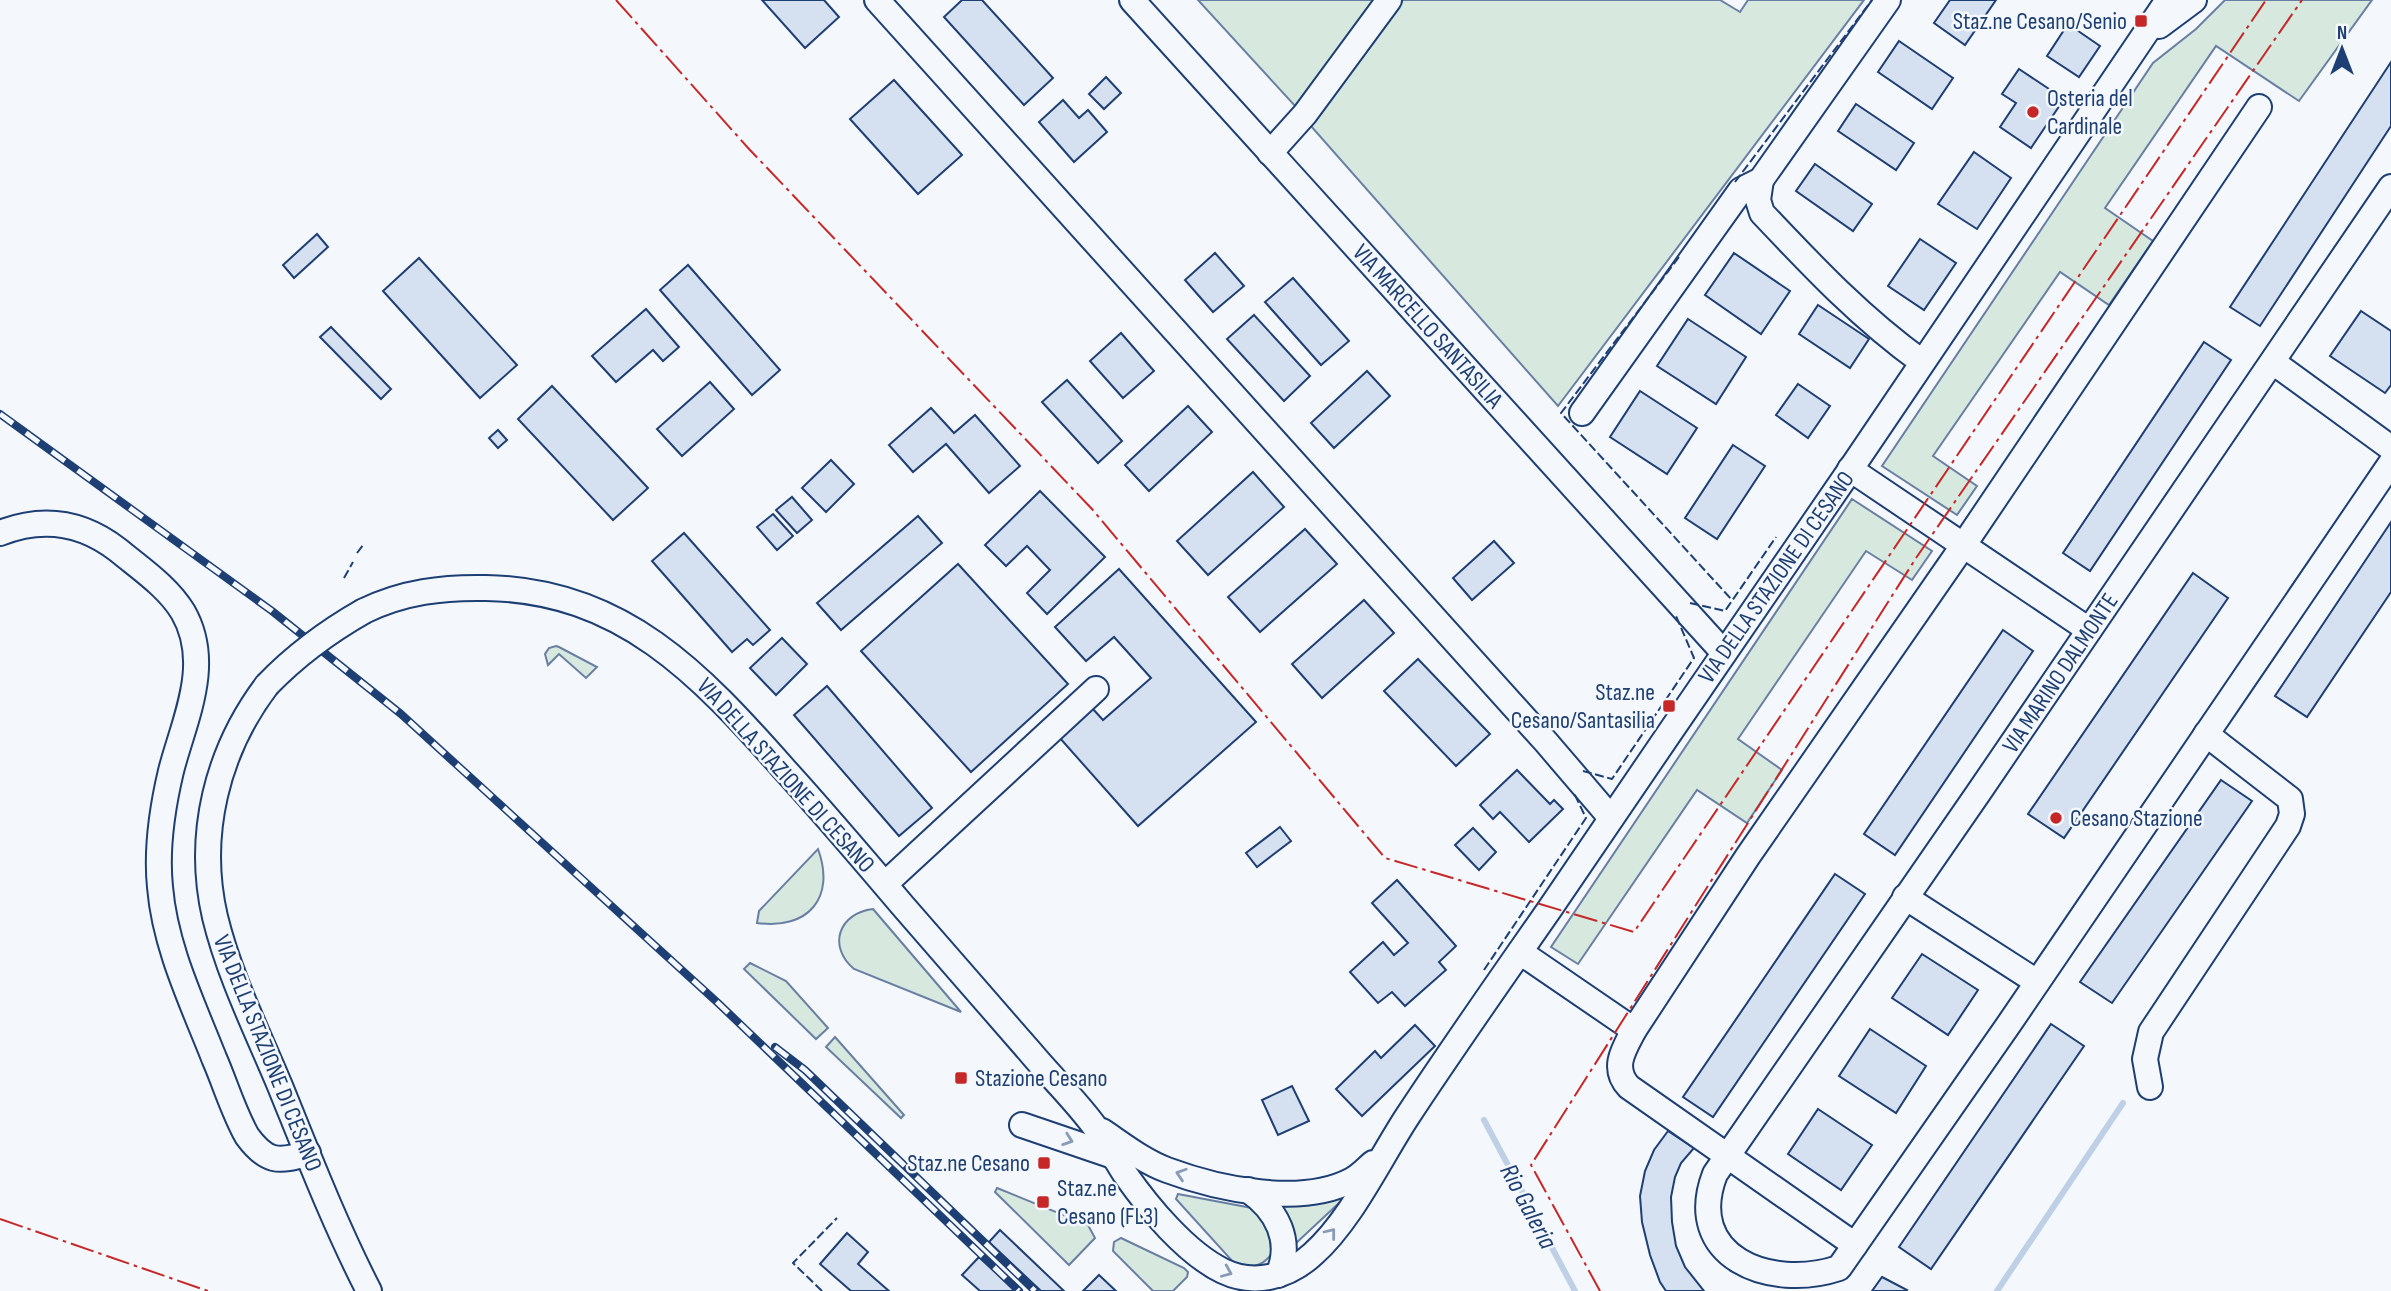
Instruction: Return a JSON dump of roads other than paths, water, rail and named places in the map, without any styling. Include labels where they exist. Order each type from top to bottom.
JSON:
[{"type":"street","points":[[877,0],[1546,742],[1611,818]]},
{"type":"street","name":"VIA MARCELLO SANTASILIA","points":[[1132,0],[1724,653]]},
{"type":"street","points":[[1270,153],[1305,114],[1389,0]]},
{"type":"street","points":[[1582,413],[1741,190],[1760,180],[1888,0]]},
{"type":"street","name":"VIA DELLA STAZIONE DI CESANO","points":[[369,1291],[307,1153],[230,965],[216,919],[209,876],[211,812],[221,772],[249,709],[290,661],[316,640],[364,611],[387,600],[412,593],[452,588],[503,588],[558,597],[592,609],[625,624],[670,653],[739,718],[885,884],[1095,1127],[1139,1193],[1197,1255],[1233,1275],[1249,1279],[1278,1275],[1299,1265],[1321,1246],[1357,1199],[1383,1154],[2168,0]]},
{"type":"street","points":[[2141,39],[2194,0]]},
{"type":"street","points":[[1855,1245],[1624,1082],[1619,1071],[1620,1060],[1634,1030],[1748,856],[1963,546],[2259,107]]},
{"type":"street","points":[[1760,180],[1758,200],[1762,213],[1843,298],[1880,331],[1922,362]]},
{"type":"street","name":"VIA MARINO DALMONTE","points":[[2391,187],[1772,1095],[1715,1174],[1710,1188],[1708,1220],[1717,1250],[1737,1271],[1763,1285],[1787,1288],[1803,1286],[1830,1275],[1839,1268],[2391,463]]},
{"type":"street","points":[[2273,362],[2391,448]]},
{"type":"street","points":[[1850,469],[2089,631]]},
{"type":"street","points":[[0,533],[26,525],[52,522],[68,524],[96,534],[162,586],[186,618],[195,653],[196,674],[194,694],[171,773],[160,830],[160,882],[167,928],[183,982],[247,1136],[271,1158],[290,1160],[307,1153]]},
{"type":"street","points":[[885,884],[1096,689]]},
{"type":"street","points":[[2150,1087],[2145,1059],[2151,1032],[2288,826],[2292,814],[2290,799],[2206,734]]},
{"type":"street","points":[[1905,897],[2036,982]]},
{"type":"street","points":[[1520,952],[1634,1030]]},
{"type":"street","points":[[1022,1125],[1113,1156]]},
{"type":"street","name":"VIA DELLA STAZIONE DI CESANO","points":[[1095,1127],[1165,1169],[1248,1191],[1291,1193],[1326,1189],[1351,1181],[1383,1154]]},
{"type":"street","points":[[1248,1191],[1269,1207],[1282,1231],[1285,1252],[1278,1275]]},
{"type":"waterway","points":[[1997,1291],[2123,1103]]},
{"type":"waterway","name":"Rio Galeria","points":[[1484,1120],[1575,1291]]},
{"type":"railway","points":[[0,414],[272,611],[401,714],[718,1003],[1019,1291]]},
{"type":"railway","points":[[775,1047],[805,1070],[1035,1291]]},
{"type":"place","name":"Staz.ne Cesano/Senio","points":[[2141,21]]},
{"type":"place","name":"Osteria del Cardinale","points":[[2033,112]]},
{"type":"place","name":"Staz.ne Cesano/Santasilia","points":[[1669,706]]},
{"type":"place","name":"Cesano Stazione","points":[[2056,818]]},
{"type":"place","name":"Stazione Cesano","points":[[961,1078]]},
{"type":"place","name":"Staz.ne Cesano","points":[[1044,1163]]},
{"type":"place","name":"Staz.ne Cesano (FL3)","points":[[1043,1202]]}]
